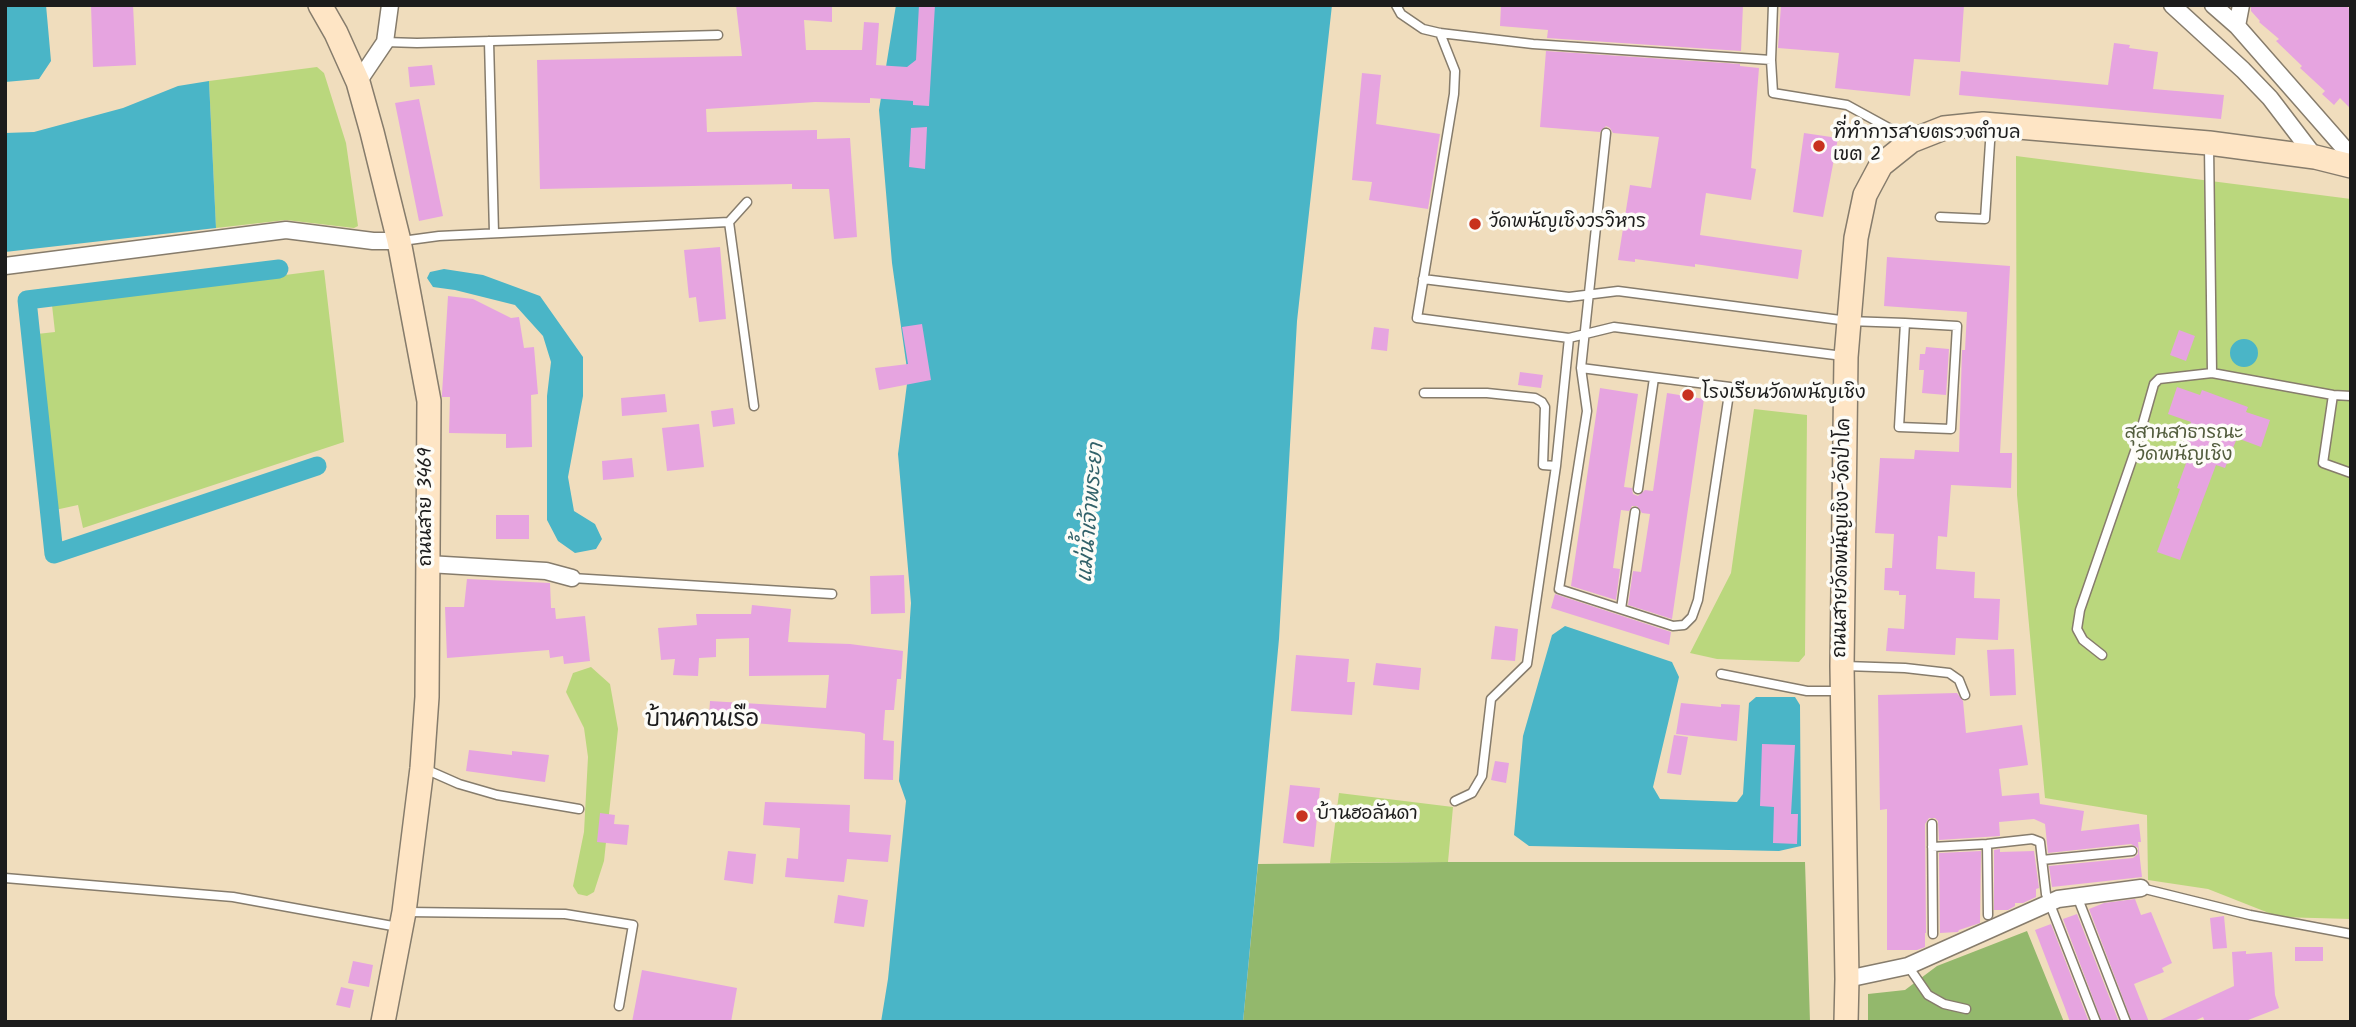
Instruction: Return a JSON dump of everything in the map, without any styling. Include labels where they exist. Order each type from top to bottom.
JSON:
[{"type":"main road","name":"ถนนสาย 3469","points":[[320,5],[358,82],[372,132],[399,241],[429,401],[427,697],[422,768],[403,920],[383,1022]]},
{"type":"main road","name":"ถนนสายวัดพนัญเชิง-วัดป่าโค","points":[[1846,1022],[1842,666],[1846,357],[1856,238],[1866,195],[1881,165],[1911,141],[1944,128],[1991,124],[2209,143],[2315,157],[2351,166]]},
{"type":"street","points":[[358,82],[385,42],[390,5]]},
{"type":"street","points":[[2172,5],[2270,97],[2315,157]]},
{"type":"street","points":[[2213,5],[2237,26],[2351,156]]},
{"type":"street","points":[[2237,26],[2241,5]]},
{"type":"street","points":[[5,265],[286,230],[373,241],[399,241]]},
{"type":"street","points":[[428,564],[546,571],[572,578]]},
{"type":"street","points":[[1847,979],[1908,965],[2049,903],[2077,896],[2141,888]]},
{"type":"lane","points":[[1396,5],[1401,14],[1423,29],[1440,33],[1614,53],[1770,61]]},
{"type":"lane","points":[[1773,5],[1770,61],[1773,93],[1847,105],[1911,141]]},
{"type":"lane","points":[[1440,33],[1455,71],[1454,94],[1417,318],[1569,338],[1614,327],[1846,357]]},
{"type":"lane","points":[[385,42],[719,35]]},
{"type":"lane","points":[[489,41],[495,233]]},
{"type":"lane","points":[[1940,217],[1985,219],[1991,124]]},
{"type":"lane","points":[[1581,368],[1730,387],[1698,600],[1692,617],[1684,625],[1673,626],[1559,589],[1587,411],[1581,368],[1606,133]]},
{"type":"lane","points":[[2209,143],[2212,373]]},
{"type":"lane","points":[[399,241],[439,236],[729,222],[747,202]]},
{"type":"lane","points":[[729,222],[754,406]]},
{"type":"lane","points":[[1423,279],[1569,297],[1618,291],[1848,321],[1905,323],[1957,326],[1951,429],[1899,427],[1905,323]]},
{"type":"lane","points":[[1455,801],[1472,793],[1482,776],[1491,699],[1527,664],[1556,466],[1569,338]]},
{"type":"lane","points":[[2102,655],[2082,640],[2077,629],[2080,610],[2135,451],[2154,384],[2167,376],[2212,373],[2351,396]]},
{"type":"lane","points":[[1638,489],[1654,378]]},
{"type":"lane","points":[[1424,393],[1487,393],[1535,398],[1545,407],[1543,465],[1556,466]]},
{"type":"lane","points":[[2333,395],[2323,463],[2351,473]]},
{"type":"lane","points":[[1621,609],[1635,512]]},
{"type":"lane","points":[[572,578],[832,594]]},
{"type":"lane","points":[[1842,666],[1905,668],[1949,673],[1959,680],[1965,695]]},
{"type":"lane","points":[[1721,674],[1807,691],[1842,691]]},
{"type":"lane","points":[[422,768],[459,784],[497,795],[579,808]]},
{"type":"lane","points":[[1932,824],[1933,934]]},
{"type":"lane","points":[[1932,847],[2037,840],[2040,842],[2049,903],[2096,1022]]},
{"type":"lane","points":[[1987,845],[1988,915]]},
{"type":"lane","points":[[2042,860],[2132,851]]},
{"type":"lane","points":[[5,877],[233,897],[403,920],[565,914],[633,925],[619,1006]]},
{"type":"lane","points":[[2141,888],[2250,915],[2351,934]]},
{"type":"lane","points":[[2077,896],[2126,1022]]},
{"type":"lane","points":[[1908,965],[1928,995],[1944,1004],[1966,1009]]},
{"type":"green space","points":[[317,67],[324,73],[346,143],[358,226],[354,228],[286,220],[216,228],[209,81]]},
{"type":"green space","name":"สุสานสาธารณะ วัดพนัญเชิง","points":[[2016,156],[2351,199],[2351,919],[2279,917],[2208,889],[2148,880],[2147,815],[2045,798],[2017,495]]},
{"type":"green space","points":[[324,270],[344,442],[83,528],[78,505],[55,510],[37,334],[55,332],[52,305]]},
{"type":"green space","points":[[1754,409],[1807,415],[1805,655],[1799,662],[1717,659],[1690,653],[1731,573]]},
{"type":"green space","points":[[591,667],[610,684],[618,729],[604,861],[594,892],[587,896],[578,894],[573,886],[584,832],[588,757],[584,728],[566,692],[573,673]]},
{"type":"green space","points":[[1339,793],[1453,807],[1448,862],[1330,863]]},
{"type":"green space","points":[[1805,862],[1810,1022],[1243,1022],[1258,864]]},
{"type":"green space","points":[[2027,931],[2064,1022],[1868,1022],[1868,994],[1905,990],[1937,966]]},
{"type":"water","points":[[5,5],[46,5],[51,61],[39,79],[5,82]]},
{"type":"water","name":"แม่น้ำเจ้าพระยา","points":[[896,5],[1332,5],[1297,321],[1279,639],[1243,1022],[881,1022],[888,979],[906,801],[899,781],[911,603],[898,454],[908,376],[892,263],[879,110]]},
{"type":"water","points":[[209,81],[216,228],[5,252],[5,133],[34,132],[123,108],[178,86]]},
{"type":"water","points":[[444,269],[483,275],[540,296],[583,357],[583,396],[568,477],[574,511],[595,524],[602,539],[596,549],[575,553],[558,541],[547,520],[547,396],[551,362],[543,336],[515,305],[433,287],[427,278],[430,272]]},
{"type":"water","points":[[2244,339],[2254,343],[2258,353],[2254,363],[2244,367],[2234,363],[2230,353],[2234,343]]},
{"type":"water","points":[[1565,626],[1672,662],[1679,677],[1653,787],[1660,799],[1737,802],[1743,794],[1749,703],[1756,697],[1795,697],[1800,705],[1801,846],[1779,851],[1529,846],[1514,835],[1523,736],[1552,635]]},
{"type":"building","points":[[91,5],[133,5],[136,65],[93,67]]},
{"type":"building","points":[[736,5],[832,5],[832,22],[804,20],[806,50],[862,50],[864,22],[879,23],[876,65],[907,67],[916,60],[919,5],[935,5],[929,106],[913,105],[913,101],[870,98],[870,103],[815,102],[706,109],[707,132],[817,130],[817,139],[850,138],[857,237],[834,239],[829,189],[792,189],[792,184],[540,189],[537,60],[742,56]]},
{"type":"building","points":[[1501,5],[1743,5],[1741,51],[1547,38],[1548,30],[1500,26]]},
{"type":"building","points":[[1781,5],[1964,5],[1960,62],[1914,59],[1910,96],[1835,88],[1839,53],[1778,48]]},
{"type":"building","points":[[2251,5],[2348,5],[2351,9],[2351,109],[2340,98],[2334,105],[2322,94],[2325,91],[2276,41],[2279,39],[2259,22],[2251,11]]},
{"type":"building","points":[[2114,43],[2158,52],[2153,89],[2224,95],[2221,119],[1959,95],[1961,71],[2108,85]]},
{"type":"building","points":[[1546,51],[1740,64],[1759,68],[1751,168],[1756,169],[1751,200],[1706,193],[1700,235],[1802,250],[1798,279],[1695,264],[1695,267],[1635,259],[1635,262],[1618,260],[1630,185],[1651,188],[1659,137],[1613,133],[1606,126],[1600,132],[1540,127]]},
{"type":"building","points":[[432,65],[435,85],[410,87],[408,67]]},
{"type":"building","points":[[1362,73],[1381,75],[1376,124],[1440,134],[1428,209],[1369,200],[1372,182],[1352,180]]},
{"type":"building","points":[[419,99],[443,216],[419,221],[395,103]]},
{"type":"building","points":[[927,127],[925,169],[909,167],[911,128]]},
{"type":"building","points":[[1804,133],[1838,138],[1823,217],[1793,212]]},
{"type":"building","points":[[720,247],[726,319],[699,322],[696,297],[689,298],[684,250]]},
{"type":"building","points":[[1887,257],[2010,266],[2000,453],[2012,453],[2011,488],[1951,485],[1947,537],[1938,536],[1936,569],[1975,572],[1974,598],[2000,599],[1998,640],[1956,638],[1955,655],[1886,651],[1888,628],[1904,629],[1906,595],[1899,595],[1899,591],[1884,590],[1885,568],[1892,568],[1894,534],[1875,533],[1880,458],[1914,459],[1915,450],[1959,452],[1962,350],[1965,350],[1967,312],[1884,306]]},
{"type":"building","points":[[448,296],[473,299],[511,318],[519,317],[524,348],[534,347],[538,394],[531,395],[532,447],[506,448],[506,434],[449,433],[450,397],[442,397]]},
{"type":"building","points":[[922,324],[931,380],[879,390],[875,368],[908,364],[902,327]]},
{"type":"building","points":[[1374,327],[1389,329],[1387,351],[1371,349]]},
{"type":"building","points":[[2179,330],[2195,336],[2186,361],[2170,355]]},
{"type":"building","points":[[1926,347],[1949,349],[1946,395],[1922,393],[1924,370],[1919,370],[1920,354],[1925,354]]},
{"type":"building","points":[[1520,372],[1543,375],[1541,388],[1518,385]]},
{"type":"building","points":[[2177,387],[2200,395],[2202,390],[2248,407],[2246,412],[2270,420],[2261,447],[2237,438],[2225,468],[2216,465],[2180,560],[2157,552],[2180,489],[2177,488],[2189,455],[2180,452],[2191,422],[2168,414]]},
{"type":"building","points":[[1600,388],[1638,394],[1624,487],[1632,488],[1633,494],[1638,496],[1645,490],[1653,491],[1667,393],[1704,399],[1672,619],[1628,605],[1633,571],[1641,572],[1650,514],[1642,513],[1637,506],[1632,506],[1629,511],[1621,510],[1613,568],[1620,569],[1616,600],[1571,586]]},
{"type":"building","points":[[665,394],[667,412],[622,416],[621,398]]},
{"type":"building","points":[[733,408],[735,424],[713,427],[711,411]]},
{"type":"building","points":[[699,424],[704,467],[667,471],[662,428]]},
{"type":"building","points":[[632,458],[634,477],[603,480],[602,461]]},
{"type":"building","points":[[496,515],[529,515],[529,539],[496,539]]},
{"type":"building","points":[[904,575],[905,613],[871,614],[870,576]]},
{"type":"building","points":[[467,579],[550,583],[551,608],[555,608],[556,619],[585,616],[590,661],[564,664],[563,656],[550,658],[549,650],[447,658],[445,607],[464,607]]},
{"type":"building","points":[[1555,594],[1671,632],[1669,645],[1551,608]]},
{"type":"building","points":[[752,605],[791,609],[788,642],[850,644],[903,651],[901,679],[897,679],[894,710],[885,710],[883,740],[894,741],[893,780],[864,779],[865,734],[860,732],[754,723],[754,719],[709,717],[710,701],[826,708],[829,675],[749,676],[749,638],[716,639],[716,657],[699,658],[698,676],[673,675],[675,659],[661,660],[658,628],[697,625],[696,614],[751,614]]},
{"type":"building","points":[[1495,626],[1518,629],[1515,661],[1491,659]]},
{"type":"building","points":[[2014,649],[2016,695],[1990,696],[1987,650]]},
{"type":"building","points":[[1296,655],[1349,659],[1347,682],[1355,682],[1352,715],[1291,711]]},
{"type":"building","points":[[1376,663],[1421,668],[1419,690],[1373,685]]},
{"type":"building","points":[[1957,693],[1963,701],[1966,733],[2022,725],[2028,765],[1999,769],[2002,796],[2039,793],[2040,804],[2084,811],[2081,831],[2139,824],[2142,877],[2052,887],[2049,866],[2133,858],[2138,854],[2138,848],[2131,844],[2048,853],[2045,824],[2034,819],[1999,822],[2000,836],[1939,840],[1938,821],[1929,818],[1925,824],[1925,947],[1917,950],[1887,950],[1887,809],[1880,810],[1878,695]]},
{"type":"building","points":[[1681,703],[1721,707],[1721,704],[1740,705],[1737,741],[1676,734]]},
{"type":"building","points":[[1674,735],[1688,737],[1681,775],[1667,773]]},
{"type":"building","points":[[1762,744],[1795,745],[1791,814],[1798,814],[1797,844],[1773,843],[1774,807],[1760,806]]},
{"type":"building","points":[[469,750],[512,755],[512,751],[549,755],[545,782],[466,771]]},
{"type":"building","points":[[1495,761],[1509,763],[1506,783],[1491,780]]},
{"type":"building","name":"บ้านฮอลันดา","points":[[1290,785],[1320,788],[1314,847],[1283,843]]},
{"type":"building","points":[[765,802],[850,805],[849,832],[891,835],[888,862],[847,859],[844,882],[785,877],[787,858],[798,859],[800,828],[763,825]]},
{"type":"building","points":[[600,813],[615,815],[614,824],[629,825],[627,845],[597,842]]},
{"type":"building","points":[[2000,849],[2000,852],[2034,851],[2039,888],[2036,889],[2036,897],[2023,903],[2015,903],[2015,906],[2008,910],[1994,910],[1994,850]]},
{"type":"building","points":[[728,851],[756,854],[753,884],[724,880]]},
{"type":"building","points":[[1981,851],[1980,923],[1958,932],[1940,933],[1939,853]]},
{"type":"building","points":[[838,895],[868,900],[864,927],[834,923]]},
{"type":"building","points":[[2135,899],[2141,915],[2151,912],[2172,963],[2162,968],[2164,972],[2134,984],[2149,1022],[2132,1022],[2089,909],[2104,903]]},
{"type":"building","points":[[2077,914],[2119,1022],[2102,1022],[2063,919]]},
{"type":"building","points":[[2224,916],[2227,948],[2213,949],[2210,918]]},
{"type":"building","points":[[2051,924],[2089,1022],[2070,1022],[2035,930]]},
{"type":"building","points":[[2295,947],[2323,947],[2323,961],[2295,961]]},
{"type":"building","points":[[2246,951],[2246,954],[2272,952],[2275,995],[2279,1008],[2243,1022],[2205,1022],[2203,1017],[2192,1022],[2156,1022],[2234,986],[2232,952]]},
{"type":"building","points":[[353,961],[373,965],[369,987],[348,983]]},
{"type":"building","points":[[642,970],[737,988],[731,1022],[632,1022]]},
{"type":"building","points":[[341,987],[354,990],[350,1008],[336,1005]]},
{"type":"waterway","points":[[279,269],[27,300],[54,554],[317,466]]},
{"type":"place","name":"ที่ทำการสายตรวจตำบล เขต 2","points":[[1819,146]]},
{"type":"place","name":"วัดพนัญเชิงวรวิหาร","points":[[1475,224]]},
{"type":"place","name":"โรงเรียนวัดพนัญเชิง","points":[[1688,395]]},
{"type":"place","name":"บ้านฮอลันดา","points":[[1302,816]]},
{"type":"district","name":"บ้านคานเรือ","points":[[702,722]]}]
